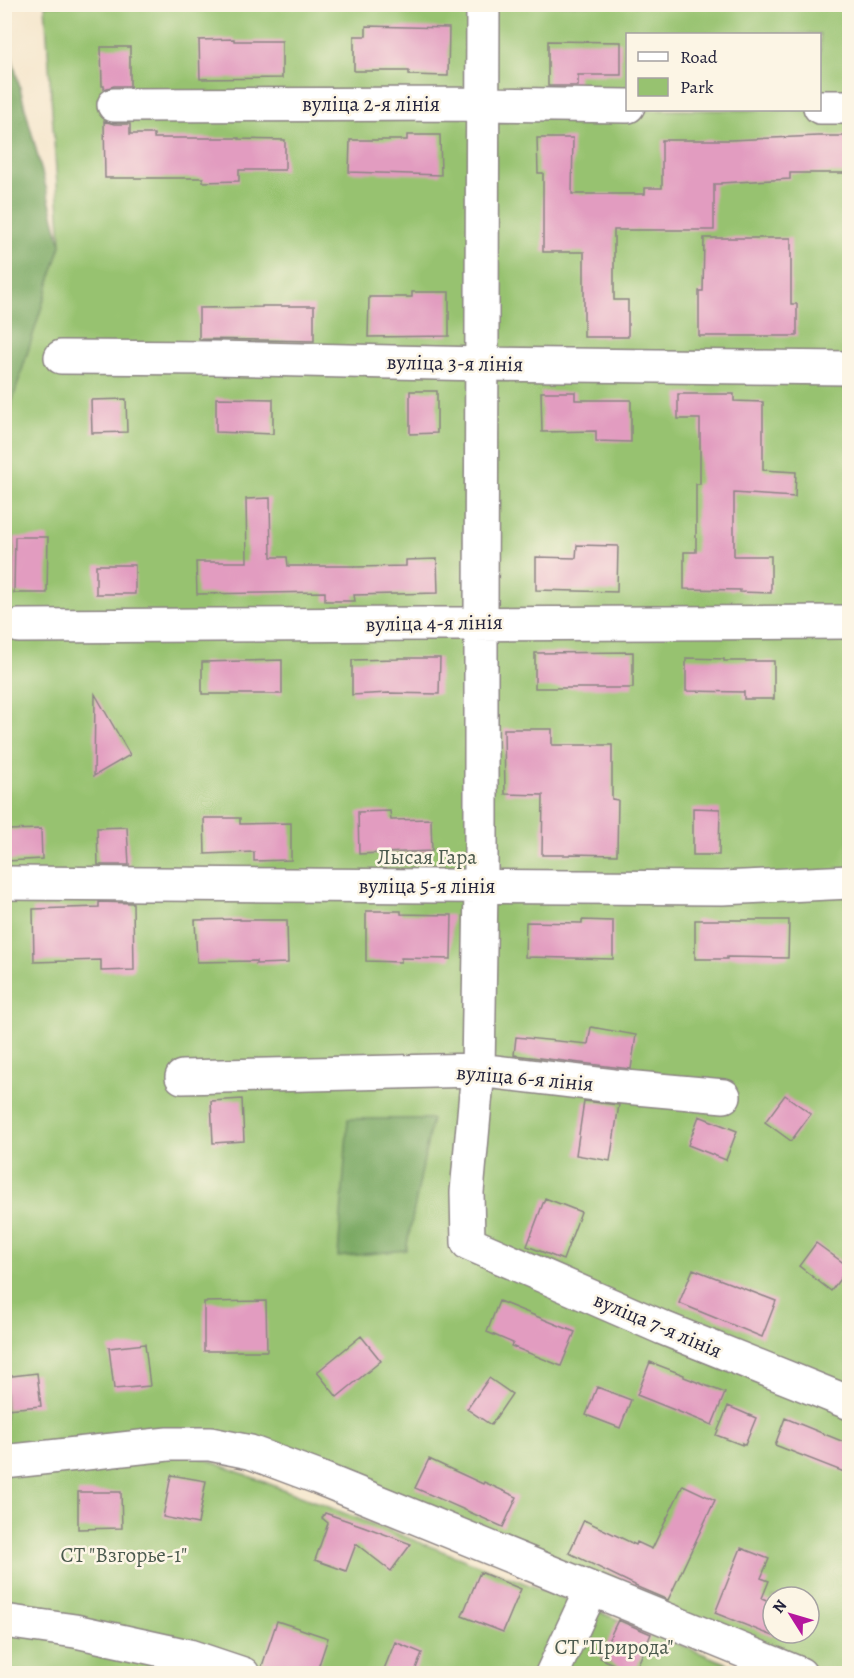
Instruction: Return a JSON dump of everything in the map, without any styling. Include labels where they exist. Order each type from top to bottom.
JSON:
[{"type":"street","points":[[478,1070],[481,887],[483,4]]},
{"type":"street","name":"вуліца 2-я лінія","points":[[114,105],[626,106]]},
{"type":"street","points":[[821,107],[849,107]]},
{"type":"street","name":"вуліца 3-я лінія","points":[[61,357],[849,368]]},
{"type":"street","name":"вуліца 4-я лінія","points":[[19,626],[849,622]]},
{"type":"street","name":"вуліца 5-я лінія","points":[[4,883],[722,888],[849,882]]},
{"type":"street","name":"вуліца 6-я лінія","points":[[182,1077],[478,1070],[724,1096]]},
{"type":"street","name":"вуліца 7-я лінія","points":[[478,1070],[467,1192],[468,1242],[663,1328],[849,1403]]},
{"type":"street","points":[[4,1462],[168,1444],[210,1444],[250,1452],[800,1674]]},
{"type":"street","points":[[552,1674],[591,1590]]},
{"type":"street","points":[[4,1620],[75,1631],[177,1653],[243,1674]]},
{"type":"green space","name":"Лысая Гара","points":[[45,5],[849,5],[849,1673],[803,1673],[317,1477],[169,1445],[750,1673],[5,1674],[4,420],[61,245]]},
{"type":"green space","points":[[4,27],[61,245],[5,425],[4,425]]},
{"type":"green space","points":[[348,1119],[432,1119],[406,1250],[338,1257]]},
{"type":"building","points":[[366,26],[449,28],[448,76],[409,75],[409,71],[354,71],[354,36],[366,36]]},
{"type":"building","points":[[234,39],[234,41],[282,41],[282,78],[200,79],[199,40]]},
{"type":"building","points":[[548,41],[621,42],[621,75],[578,75],[578,86],[548,86]]},
{"type":"building","points":[[101,47],[130,47],[130,86],[114,86],[104,89]]},
{"type":"building","points":[[104,121],[114,124],[130,124],[130,134],[154,134],[154,138],[285,140],[285,170],[239,170],[239,181],[203,182],[203,178],[105,178]]},
{"type":"building","points":[[407,135],[440,135],[441,175],[349,172],[350,140],[407,140]]},
{"type":"building","points":[[849,136],[849,173],[790,173],[790,179],[714,184],[714,230],[614,230],[614,300],[628,300],[628,337],[584,337],[584,252],[543,252],[543,173],[538,173],[537,138],[573,138],[572,194],[645,194],[645,188],[662,188],[662,140]]},
{"type":"building","points":[[704,238],[791,238],[791,304],[797,304],[797,336],[699,336],[699,291],[703,291]]},
{"type":"building","points":[[412,292],[449,292],[449,336],[368,337],[369,297],[412,297]]},
{"type":"building","points":[[314,306],[314,341],[199,339],[199,308]]},
{"type":"building","points":[[410,391],[437,391],[437,433],[410,434]]},
{"type":"building","points":[[541,392],[575,392],[575,400],[631,400],[631,442],[596,441],[596,431],[542,432]]},
{"type":"building","points":[[678,394],[734,394],[734,401],[763,402],[763,470],[796,472],[795,497],[734,493],[734,556],[771,556],[771,593],[684,589],[684,552],[696,552],[696,484],[700,484],[700,419],[678,419]]},
{"type":"building","points":[[216,398],[273,399],[273,434],[216,432]]},
{"type":"building","points":[[126,399],[127,432],[92,433],[91,400]]},
{"type":"building","points":[[270,498],[271,557],[287,557],[288,566],[354,567],[406,566],[406,560],[437,559],[438,593],[354,595],[355,601],[325,601],[325,592],[197,594],[196,562],[247,562],[246,499]]},
{"type":"building","points":[[15,537],[48,537],[47,593],[14,593]]},
{"type":"building","points":[[577,545],[618,546],[617,592],[536,590],[536,557],[576,558]]},
{"type":"building","points":[[96,565],[135,565],[135,594],[96,594]]},
{"type":"building","points":[[633,652],[633,688],[535,688],[535,653]]},
{"type":"building","points":[[440,658],[439,694],[352,695],[352,660]]},
{"type":"building","points":[[686,658],[774,661],[774,699],[744,699],[744,692],[686,691]]},
{"type":"building","points":[[282,660],[282,694],[202,694],[202,662]]},
{"type":"building","points":[[95,694],[130,755],[94,776]]},
{"type":"building","points":[[504,729],[552,729],[552,745],[612,745],[612,799],[618,800],[617,855],[542,855],[543,795],[505,794]]},
{"type":"building","points":[[693,808],[720,809],[719,855],[693,855]]},
{"type":"building","points":[[390,811],[391,820],[431,819],[432,851],[359,854],[358,812]]},
{"type":"building","points":[[204,818],[240,818],[240,824],[291,823],[291,860],[254,861],[254,852],[205,854]]},
{"type":"building","points":[[127,827],[129,865],[98,865],[97,828]]},
{"type":"building","points":[[41,829],[42,859],[7,861],[6,830]]},
{"type":"building","points":[[99,902],[133,903],[134,970],[101,971],[101,960],[34,962],[33,909],[99,907]]},
{"type":"building","points":[[366,911],[452,915],[451,959],[401,958],[401,962],[366,961]]},
{"type":"building","points":[[195,920],[287,920],[288,963],[197,962]]},
{"type":"building","points":[[582,920],[613,921],[613,959],[525,957],[526,922],[582,923]]},
{"type":"building","points":[[695,920],[789,920],[788,958],[695,959]]},
{"type":"building","points":[[591,1027],[636,1035],[631,1069],[514,1055],[516,1037],[588,1044]]},
{"type":"building","points":[[785,1095],[811,1114],[791,1141],[765,1122]]},
{"type":"building","points":[[242,1099],[244,1141],[213,1143],[211,1101]]},
{"type":"building","points":[[584,1101],[619,1105],[610,1161],[576,1155]]},
{"type":"building","points":[[699,1116],[737,1131],[726,1160],[688,1145]]},
{"type":"building","points":[[545,1198],[581,1212],[563,1260],[527,1246]]},
{"type":"building","points":[[816,1243],[849,1267],[831,1291],[799,1266]]},
{"type":"building","points":[[693,1269],[776,1301],[762,1337],[679,1303]]},
{"type":"building","points":[[266,1301],[267,1351],[204,1351],[204,1302]]},
{"type":"building","points":[[499,1301],[575,1332],[561,1366],[511,1346],[513,1343],[487,1332]]},
{"type":"building","points":[[361,1336],[381,1361],[337,1397],[317,1372]]},
{"type":"building","points":[[145,1344],[150,1386],[114,1389],[109,1348]]},
{"type":"building","points":[[650,1362],[725,1393],[712,1425],[637,1395]]},
{"type":"building","points":[[37,1373],[41,1406],[7,1409],[4,1377]]},
{"type":"building","points":[[489,1378],[512,1394],[491,1425],[467,1409]]},
{"type":"building","points":[[597,1387],[631,1400],[620,1428],[586,1415]]},
{"type":"building","points":[[728,1406],[756,1418],[745,1445],[716,1435]]},
{"type":"building","points":[[785,1418],[849,1444],[849,1474],[775,1445]]},
{"type":"building","points":[[429,1459],[517,1497],[503,1527],[415,1488]]},
{"type":"building","points":[[171,1475],[206,1481],[198,1524],[163,1517]]},
{"type":"building","points":[[683,1485],[715,1500],[668,1600],[569,1553],[584,1520],[636,1545],[637,1542],[652,1549]]},
{"type":"building","points":[[78,1492],[121,1492],[122,1528],[78,1529]]},
{"type":"building","points":[[325,1513],[411,1544],[391,1571],[356,1544],[346,1571],[315,1560],[328,1523],[322,1518]]},
{"type":"building","points":[[741,1548],[769,1559],[761,1578],[769,1581],[767,1585],[761,1585],[761,1631],[715,1613]]},
{"type":"building","points":[[480,1572],[521,1589],[503,1632],[462,1616]]},
{"type":"building","points":[[618,1620],[651,1634],[634,1674],[600,1658]]},
{"type":"building","points":[[277,1621],[328,1638],[316,1674],[275,1674],[261,1669]]},
{"type":"building","points":[[395,1642],[422,1653],[414,1674],[382,1674]]},
{"type":"park label","name":"СТ \"Взгорье-1\"","points":[[124,1555]]},
{"type":"park label","name":"СТ \"Природа\"","points":[[614,1647]]}]
